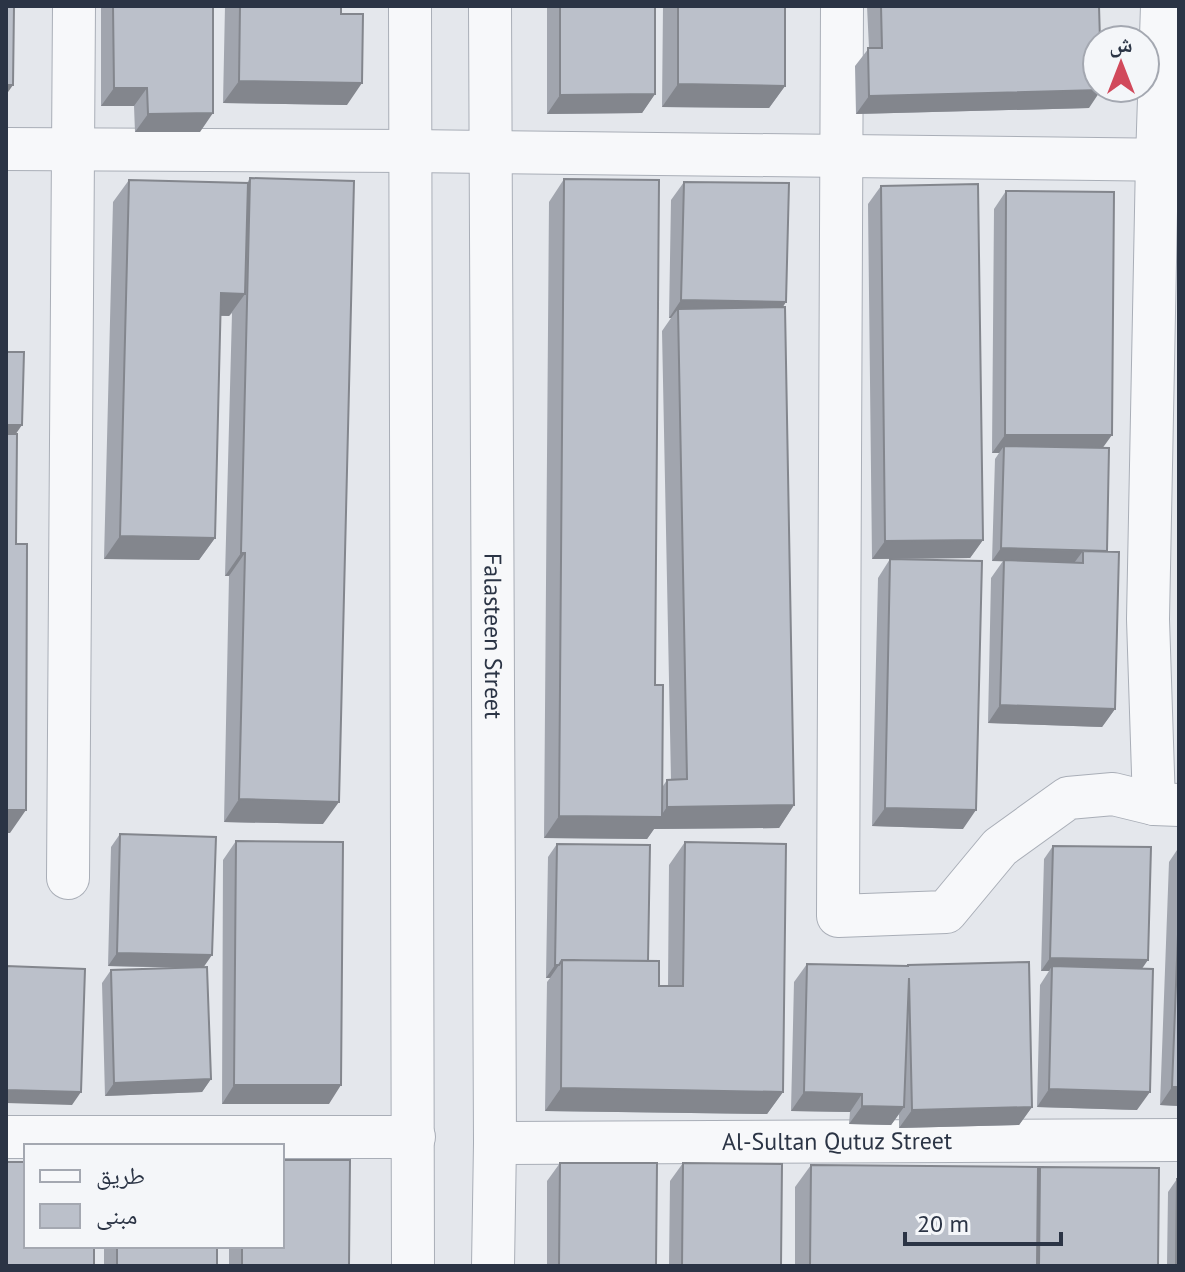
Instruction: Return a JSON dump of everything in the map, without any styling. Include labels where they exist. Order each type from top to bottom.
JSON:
[{"type":"street","points":[[68,878],[74,6]]},
{"type":"street","points":[[410,6],[413,1266]]},
{"type":"street","name":"Falasteen Street","points":[[490,6],[493,1266]]},
{"type":"street","points":[[842,6],[838,916],[946,912],[1000,847],[1068,798],[1113,794],[1167,805],[1164,619],[1168,160],[1162,6]]},
{"type":"street","points":[[6,149],[491,151],[1168,160]]},
{"type":"street","points":[[6,1137],[414,1137]]},
{"type":"street","name":"Al-Sultan Qutuz Street","points":[[495,1143],[1179,1140]]},
{"type":"building","points":[[6,6],[14,6],[13,85],[6,85]]},
{"type":"building","points":[[113,6],[213,6],[213,113],[148,114],[147,88],[114,88]]},
{"type":"building","points":[[240,6],[341,6],[341,14],[363,14],[362,83],[239,81]]},
{"type":"building","points":[[560,6],[655,6],[655,94],[560,95]]},
{"type":"building","points":[[678,6],[785,6],[785,86],[678,84]]},
{"type":"building","points":[[881,6],[1099,6],[1100,24],[1081,24],[1081,91],[869,96],[868,48],[882,48]]},
{"type":"building","points":[[250,178],[354,181],[339,802],[239,799]]},
{"type":"building","points":[[564,179],[659,180],[655,685],[663,685],[662,817],[559,816]]},
{"type":"building","points":[[129,180],[248,183],[245,294],[221,293],[215,538],[120,536]]},
{"type":"building","points":[[684,182],[789,183],[786,302],[681,300]]},
{"type":"building","points":[[978,184],[983,540],[885,541],[881,186]]},
{"type":"building","points":[[1006,191],[1114,192],[1112,435],[1005,435]]},
{"type":"building","points":[[785,307],[794,805],[667,807],[667,780],[687,779],[678,309]]},
{"type":"building","points":[[6,352],[24,352],[22,425],[6,425]]},
{"type":"building","points":[[6,434],[17,434],[16,544],[27,544],[26,810],[6,810]]},
{"type":"building","points":[[1004,446],[1109,448],[1107,551],[1001,548]]},
{"type":"building","points":[[1083,551],[1119,552],[1115,709],[1000,705],[1004,560],[1083,563]]},
{"type":"building","points":[[890,559],[982,561],[976,810],[885,808]]},
{"type":"building","points":[[120,834],[216,837],[212,955],[117,953]]},
{"type":"building","points":[[236,841],[343,842],[341,1085],[234,1085]]},
{"type":"building","points":[[685,842],[786,844],[783,1092],[561,1088],[562,960],[659,961],[659,986],[683,986]]},
{"type":"building","points":[[557,844],[650,845],[648,961],[562,960],[555,965]]},
{"type":"building","points":[[1053,846],[1151,847],[1148,960],[1050,958]]},
{"type":"building","points":[[1179,909],[1179,1087],[1172,1087]]},
{"type":"building","points":[[1029,962],[1032,1107],[912,1110],[909,978],[904,1107],[862,1106],[862,1094],[804,1092],[807,964],[908,966]]},
{"type":"building","points":[[6,966],[85,969],[81,1092],[6,1090]]},
{"type":"building","points":[[1052,966],[1153,969],[1150,1092],[1049,1089]]},
{"type":"building","points":[[207,967],[211,1079],[114,1083],[111,970]]},
{"type":"building","points":[[284,1160],[350,1160],[349,1266],[242,1266],[242,1248],[284,1248]]},
{"type":"building","points":[[6,1162],[24,1162],[24,1248],[94,1248],[94,1266],[6,1266]]},
{"type":"building","points":[[560,1163],[657,1163],[656,1266],[559,1266]]},
{"type":"building","points":[[683,1163],[782,1164],[781,1266],[682,1266]]},
{"type":"building","points":[[811,1165],[1038,1167],[1037,1266],[810,1266]]},
{"type":"building","points":[[1040,1167],[1159,1168],[1158,1266],[1039,1266]]},
{"type":"building","points":[[1179,1179],[1179,1266],[1176,1266]]},
{"type":"building","points":[[117,1248],[217,1248],[217,1266],[117,1266]]}]
